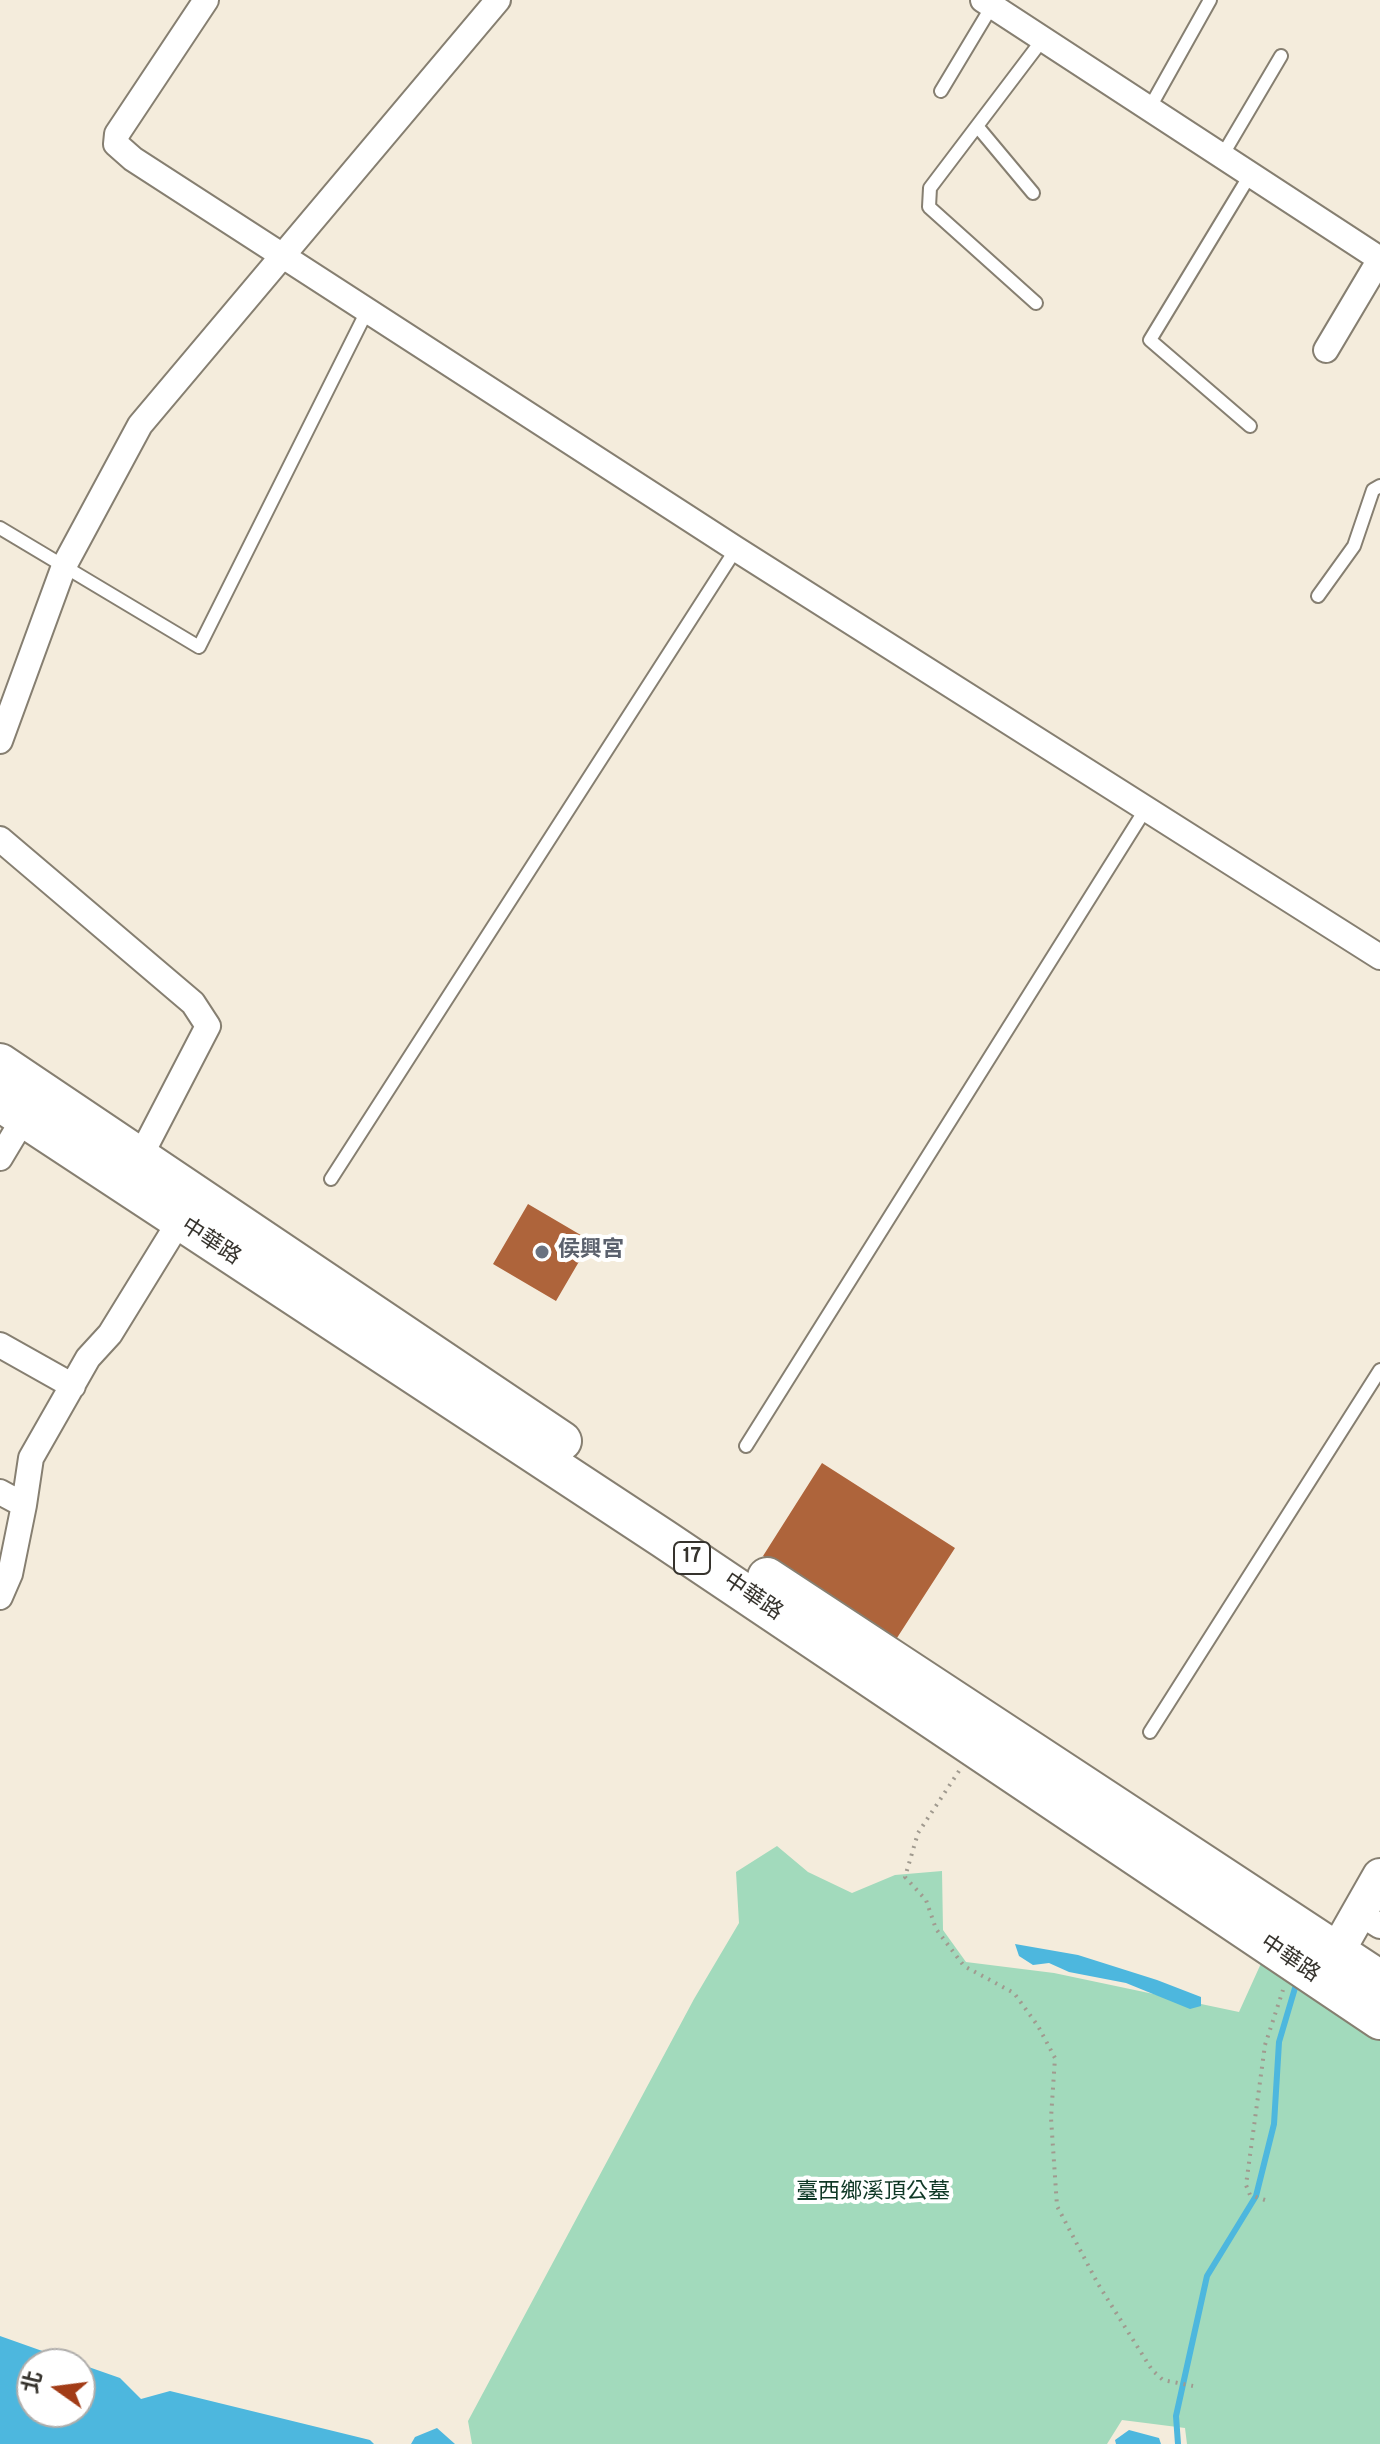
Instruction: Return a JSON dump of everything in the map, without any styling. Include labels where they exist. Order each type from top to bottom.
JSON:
[{"type":"main road","name":"中華路","points":[[0,1063],[662,1508],[1319,1966],[1380,2020]]},
{"type":"main road","name":"中華路","points":[[12,1110],[974,1747],[1319,1966],[1380,1980]]},
{"type":"street","points":[[206,0],[117,134],[116,144],[133,159],[736,549],[1380,957]]},
{"type":"street","points":[[0,741],[64,566],[140,425],[498,0]]},
{"type":"street","points":[[988,3],[1380,259],[1326,350]]},
{"type":"street","points":[[0,839],[193,1003],[208,1026],[140,1157]]},
{"type":"street","points":[[0,1158],[12,1110]]},
{"type":"street","points":[[0,1597],[10,1574],[31,1458],[88,1358],[110,1334],[179,1222]]},
{"type":"street","points":[[0,1345],[73,1386]]},
{"type":"street","points":[[0,1492],[24,1505]]},
{"type":"street","points":[[1319,1966],[1370,1920],[1380,1876]]},
{"type":"lane","points":[[1149,109],[1210,0]]},
{"type":"lane","points":[[941,91],[988,3]]},
{"type":"lane","points":[[1036,303],[929,207],[930,188],[1043,39]]},
{"type":"lane","points":[[1222,156],[1281,56]]},
{"type":"lane","points":[[977,126],[1033,193]]},
{"type":"lane","points":[[1250,175],[1150,340],[1250,426]]},
{"type":"lane","points":[[0,528],[199,647],[367,311]]},
{"type":"lane","points":[[1318,596],[1354,546],[1373,490],[1380,486]]},
{"type":"lane","points":[[331,1179],[736,549]]},
{"type":"lane","points":[[746,1446],[1145,810]]},
{"type":"lane","points":[[1150,1732],[1380,1370]]},
{"type":"path","points":[[974,1747],[918,1833],[905,1877],[926,1900],[936,1929],[964,1966],[1014,1993],[1038,2026],[1055,2058],[1051,2118],[1057,2206],[1098,2284],[1152,2370],[1163,2380],[1193,2386]]},
{"type":"path","points":[[1265,2200],[1250,2195],[1246,2185],[1265,2045],[1285,1986],[1319,1966]]},
{"type":"green space","name":"臺西鄉溪頂公墓","points":[[777,1846],[808,1872],[852,1893],[895,1875],[942,1871],[943,1930],[966,1962],[1054,1973],[1239,2012],[1263,1959],[1380,2035],[1380,2444],[1187,2444],[1185,2428],[1122,2420],[1107,2444],[472,2444],[468,2421],[694,1999],[739,1923],[736,1872]]},
{"type":"water","points":[[1015,1944],[1078,1955],[1157,1980],[1201,1997],[1201,2006],[1190,2009],[1126,1983],[1069,1972],[1049,1963],[1033,1965],[1019,1956]]},
{"type":"water","points":[[0,2336],[34,2348],[16,2348],[16,2428],[96,2428],[96,2370],[120,2378],[141,2399],[170,2391],[370,2440],[374,2444],[0,2444]]},
{"type":"water","points":[[437,2428],[455,2444],[411,2444],[415,2437]]},
{"type":"water","points":[[1129,2430],[1159,2438],[1161,2444],[1116,2444],[1115,2440]]},
{"type":"building","name":"侯興宮","points":[[528,1204],[591,1241],[556,1301],[493,1264]]},
{"type":"building","points":[[822,1463],[955,1548],[895,1641],[763,1556]]},
{"type":"waterway","points":[[1178,2444],[1176,2416],[1207,2276],[1256,2196],[1274,2124],[1279,2042],[1295,1988]]},
{"type":"place","name":"侯興宮","points":[[542,1252]]}]
